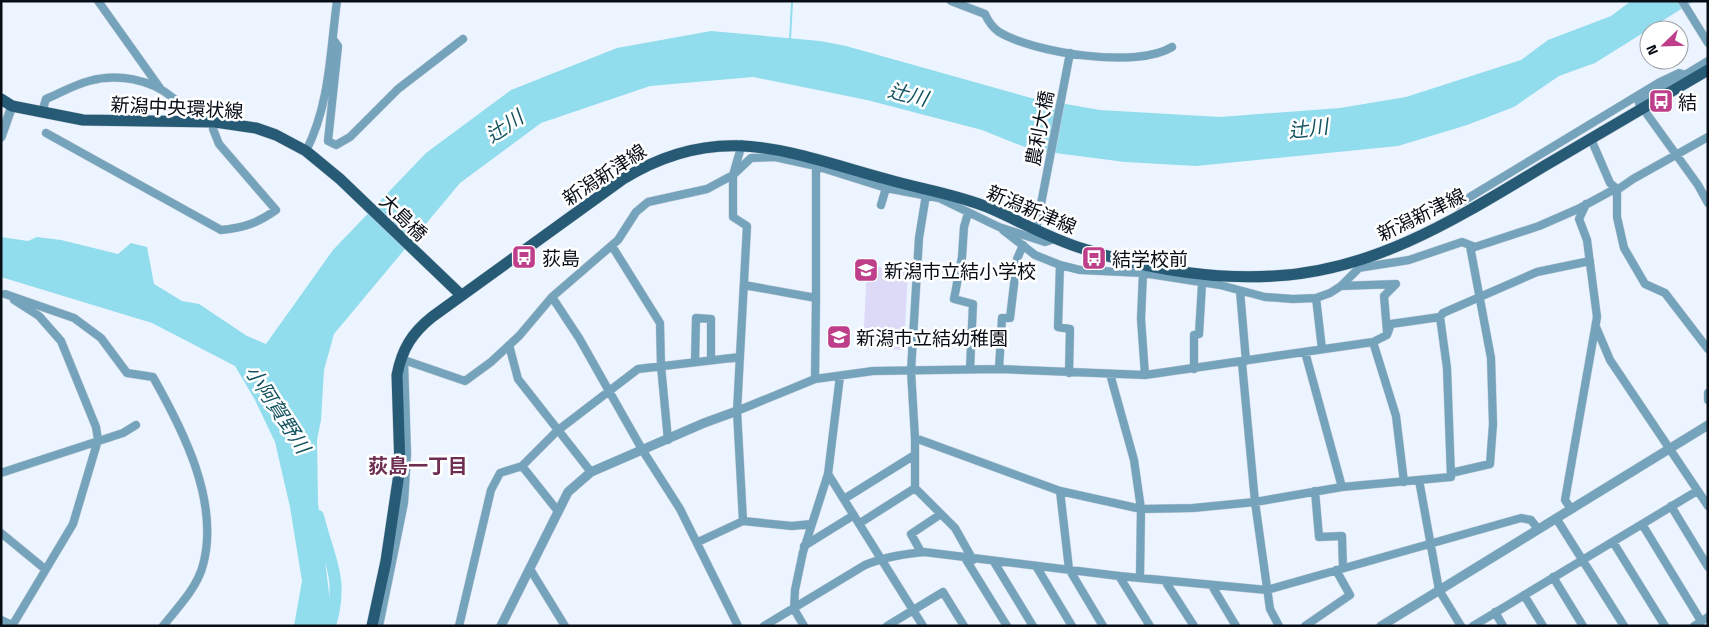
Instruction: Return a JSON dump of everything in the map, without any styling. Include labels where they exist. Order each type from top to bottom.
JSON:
[{"type":"main road","name":"新潟新津線","points":[[372,626],[386,561],[400,467],[398,375],[409,340],[418,328],[461,295],[648,163],[684,150],[742,144],[780,149],[888,184],[955,196],[987,207],[1054,239],[1124,261],[1196,274],[1235,277],[1276,276],[1310,272],[1355,263],[1448,224],[1708,70]]},
{"type":"main road","name":"新潟中央環状線","points":[[1,99],[12,106],[83,120],[215,122],[262,130],[306,150],[340,179]]},
{"type":"main road","name":"大島橋","points":[[340,179],[461,295]]},
{"type":"street","points":[[98,1],[160,88],[186,109],[189,122]]},
{"type":"street","points":[[306,150],[318,122],[326,89],[337,1]]},
{"type":"street","points":[[951,1],[985,14],[989,23],[999,32],[1069,57],[1144,56],[1160,54],[1172,47]]},
{"type":"street","points":[[1682,1],[1708,42]]},
{"type":"street","points":[[333,39],[338,46],[338,60],[328,141],[336,145],[350,137],[398,89],[462,39]]},
{"type":"street","name":"農利大橋","points":[[1036,230],[1069,57]]},
{"type":"street","points":[[1708,61],[1639,103],[1645,108],[1665,141],[1698,184],[1708,203]]},
{"type":"street","points":[[1455,206],[1660,82],[1679,73],[1686,75]]},
{"type":"street","points":[[42,112],[46,99],[89,81],[135,80],[160,88]]},
{"type":"street","points":[[1,136],[12,106]]},
{"type":"street","points":[[46,133],[220,230],[247,227],[276,210],[219,144],[213,129],[215,122]]},
{"type":"street","points":[[1358,268],[1410,260],[1462,242],[1475,247],[1538,226],[1613,190],[1617,190],[1708,136]]},
{"type":"street","points":[[1591,139],[1610,183],[1617,190],[1617,217],[1624,248],[1645,284],[1665,293],[1708,349]]},
{"type":"street","points":[[743,521],[736,411],[747,226],[734,217],[733,175],[742,144],[775,157],[939,198],[999,227],[1045,242],[1054,239]]},
{"type":"street","points":[[379,626],[404,503],[407,454],[402,361],[465,381],[509,345],[552,297],[612,246],[636,212],[648,202],[707,189],[733,175],[751,158],[775,157]]},
{"type":"street","points":[[815,379],[816,166]]},
{"type":"street","points":[[881,205],[888,184]]},
{"type":"street","points":[[926,195],[919,238],[911,371],[915,438],[913,456],[915,488],[955,528],[969,559],[1007,626]]},
{"type":"street","points":[[939,198],[955,196]]},
{"type":"street","points":[[1571,509],[1565,500],[1597,316],[1587,240],[1579,219],[1586,204]]},
{"type":"street","points":[[968,213],[964,226],[962,257],[954,299],[973,304],[970,369]]},
{"type":"street","points":[[999,227],[1048,261],[1060,265],[1080,270],[1143,273],[1202,284],[1220,285],[1265,297],[1316,298],[1341,286],[1358,268],[1373,257]]},
{"type":"street","points":[[1017,232],[1048,261]]},
{"type":"street","points":[[999,370],[1002,318],[1010,318],[1017,260],[1023,245]]},
{"type":"street","points":[[612,246],[660,323],[661,366],[668,440]]},
{"type":"street","points":[[1451,473],[1490,464],[1493,424],[1491,358],[1470,246]]},
{"type":"street","points":[[501,626],[557,510],[568,492],[591,472],[704,423],[815,379],[873,371],[970,369],[1069,374],[1145,375],[1244,362],[1373,342],[1387,335],[1391,324],[1440,317],[1443,313],[1481,298],[1536,272],[1590,261]]},
{"type":"street","points":[[1060,265],[1058,327],[1070,330],[1069,374]]},
{"type":"street","points":[[1143,273],[1141,319],[1145,375]]},
{"type":"street","points":[[1194,369],[1194,334],[1199,334],[1202,284]]},
{"type":"street","points":[[1341,286],[1396,284],[1384,296],[1387,335]]},
{"type":"street","points":[[744,285],[816,298]]},
{"type":"street","points":[[1240,291],[1255,502],[1270,610],[1279,626]]},
{"type":"street","points":[[1,620],[12,625],[73,524],[98,440],[96,427],[61,341],[39,316],[3,294]]},
{"type":"street","points":[[3,294],[39,304],[74,318],[109,347],[115,359],[127,372],[153,376],[180,424],[206,503],[208,535],[203,566],[193,588],[163,626]]},
{"type":"street","points":[[552,297],[579,338],[643,451],[680,508],[738,626]]},
{"type":"street","points":[[1316,298],[1322,349]]},
{"type":"street","points":[[915,438],[1060,491],[1141,509],[1193,508],[1255,502],[1342,487],[1451,478],[1447,368],[1440,317]]},
{"type":"street","points":[[695,362],[696,318],[711,319],[711,360]]},
{"type":"street","points":[[1596,328],[1610,360],[1708,506]]},
{"type":"street","points":[[1373,342],[1396,416],[1404,482]]},
{"type":"street","points":[[509,345],[518,380],[591,472]]},
{"type":"street","points":[[1305,352],[1342,487]]},
{"type":"street","points":[[459,626],[491,490],[500,474],[522,466],[557,431],[608,390],[638,369],[740,357]]},
{"type":"street","points":[[1110,374],[1134,460],[1141,509],[1140,577]]},
{"type":"street","points":[[804,626],[794,608],[804,546],[828,474],[840,376]]},
{"type":"street","points":[[1708,393],[1708,400]]},
{"type":"street","points":[[1,473],[123,433],[136,425]]},
{"type":"street","points":[[1381,626],[1708,425]]},
{"type":"street","points":[[844,499],[913,456]]},
{"type":"street","points":[[522,466],[557,510]]},
{"type":"street","points":[[828,474],[923,626]]},
{"type":"street","points":[[1419,480],[1439,590],[1461,626]]},
{"type":"street","points":[[860,523],[915,488]]},
{"type":"street","points":[[1060,491],[1069,569],[1103,626]]},
{"type":"street","points":[[1305,626],[1350,595],[1340,569],[1342,536],[1319,537],[1315,491]]},
{"type":"street","points":[[1473,626],[1697,491]]},
{"type":"street","points":[[1671,506],[1708,567]]},
{"type":"street","points":[[921,552],[911,534],[940,514]]},
{"type":"street","points":[[804,546],[854,515]]},
{"type":"street","points":[[764,626],[865,565],[882,558],[921,552],[1119,576],[1267,590],[1430,542],[1521,518],[1531,520],[1538,529]]},
{"type":"street","points":[[1556,518],[1624,626]]},
{"type":"street","points":[[698,542],[743,521],[792,526],[811,524]]},
{"type":"street","points":[[1642,524],[1701,621]]},
{"type":"street","points":[[1,533],[45,569]]},
{"type":"street","points":[[1612,542],[1665,626]]},
{"type":"street","points":[[994,562],[1033,626]]},
{"type":"street","points":[[1036,566],[1072,626]]},
{"type":"street","points":[[530,569],[565,626]]},
{"type":"street","points":[[1119,576],[1150,626]]},
{"type":"street","points":[[1553,577],[1583,626]]},
{"type":"street","points":[[1165,581],[1194,626]]},
{"type":"street","points":[[1212,586],[1236,626]]},
{"type":"street","points":[[887,626],[943,592],[964,626]]},
{"type":"street","points":[[1524,595],[1543,626]]},
{"type":"street","points":[[1495,612],[1503,626]]},
{"type":"shaded area","points":[[867,266],[908,270],[904,350],[863,348]]},
{"type":"water","name":"辻川","points":[[1631,1],[1694,1],[1664,20],[1639,20],[1639,35],[1595,63],[1559,76],[1514,107],[1467,125],[1398,146],[1196,166],[1125,162],[1032,150],[982,130],[867,100],[753,77],[650,86],[541,123],[460,183],[334,334],[324,370],[321,420],[317,440],[318,503],[333,626],[294,626],[302,581],[290,507],[275,442],[255,400],[235,366],[152,323],[1,277],[1,237],[28,241],[37,237],[61,240],[118,254],[131,243],[147,247],[154,284],[182,301],[199,304],[247,336],[266,344],[333,250],[426,153],[511,90],[617,48],[711,31],[820,41],[846,46],[1031,98],[1100,110],[1220,117],[1340,108],[1406,97],[1521,60],[1548,40],[1611,16]]},
{"type":"waterway","points":[[790,40],[792,2]]},
{"type":"waterway","name":"小阿賀野川","points":[[318,516],[335,582],[336,595],[330,626]]},
{"type":"place","name":"結","points":[[1661,101]]},
{"type":"place","name":"荻島","points":[[524,257]]},
{"type":"place","name":"結学校前","points":[[1094,258]]},
{"type":"place","name":"新潟市立結小学校","points":[[866,270]]},
{"type":"place","name":"新潟市立結幼稚園","points":[[839,337]]},
{"type":"district","name":"荻島一丁目","points":[[418,465]]}]
